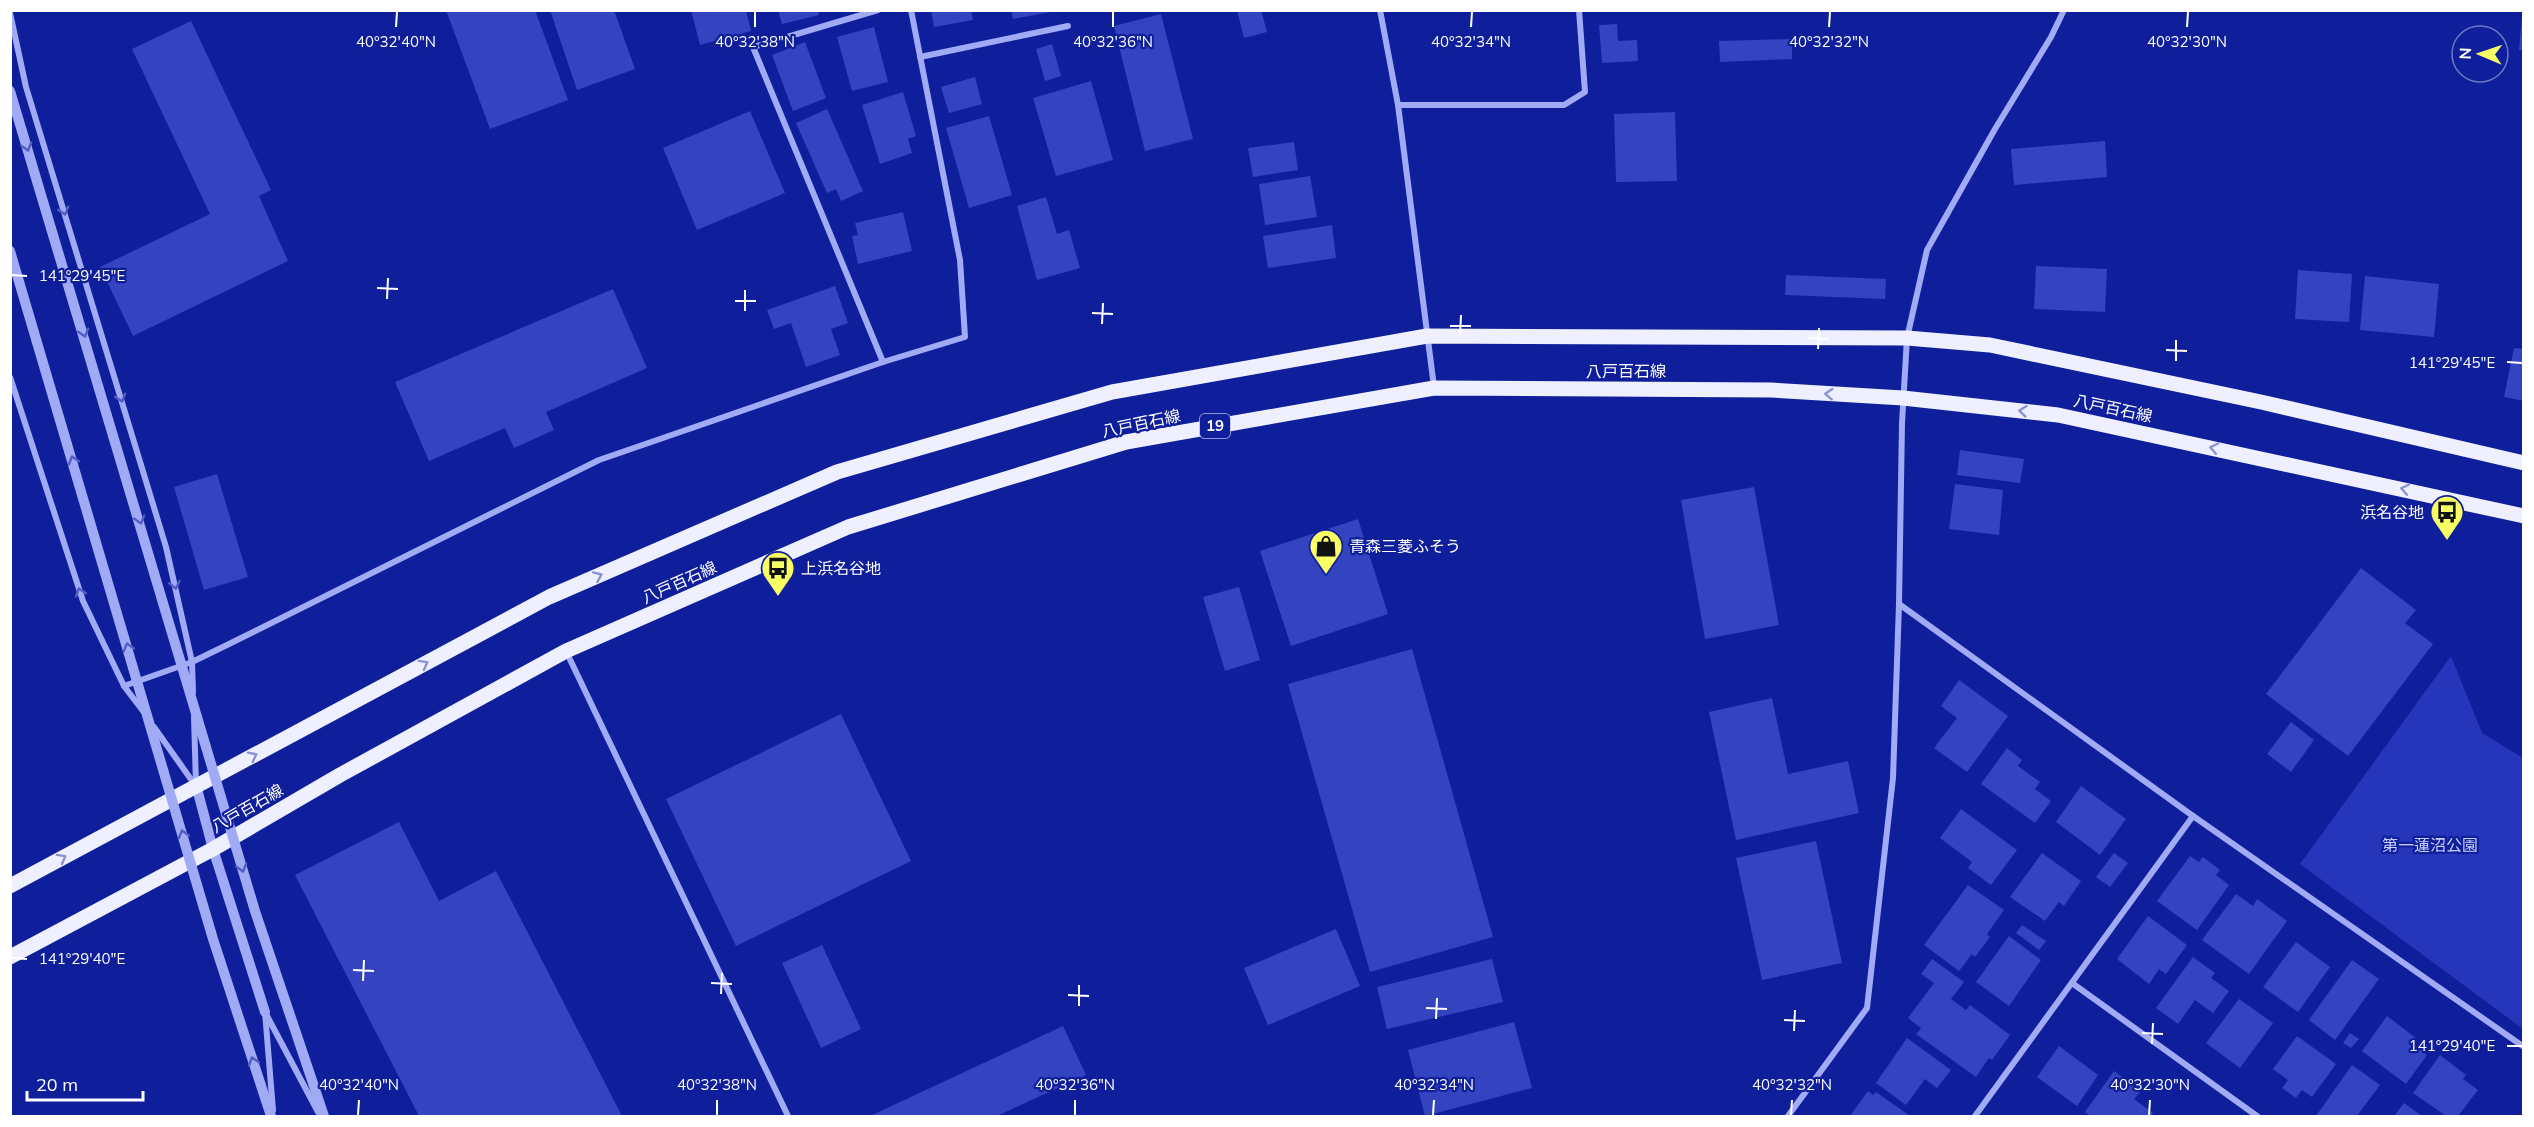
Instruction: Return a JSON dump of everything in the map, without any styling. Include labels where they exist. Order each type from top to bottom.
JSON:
[{"type":"main road","name":"八戸百石線","points":[[10,886],[549,597],[837,472],[1112,392],[1427,336],[1907,338],[1990,345],[2261,402],[2523,463]]},
{"type":"main road","name":"八戸百石線","points":[[10,957],[213,849],[351,769],[566,651],[848,527],[1126,442],[1434,388],[1771,390],[1903,398],[2058,415],[2523,516]]},
{"type":"street","points":[[878,10],[753,47],[883,362]]},
{"type":"street","points":[[124,686],[192,662],[599,460],[883,362],[965,337],[960,260],[911,10]]},
{"type":"street","points":[[1380,10],[1398,105],[1434,388]]},
{"type":"street","points":[[1398,105],[1564,105],[1585,92],[1579,10]]},
{"type":"street","points":[[1788,1116],[1867,1008],[1893,778],[1903,398],[1907,338],[1927,250],[1995,129],[2051,37],[2064,10]]},
{"type":"street","points":[[10,13],[26,87],[166,547],[192,662],[195,785],[213,849],[265,1012],[323,1116]]},
{"type":"street","points":[[920,57],[1068,26]]},
{"type":"street","points":[[10,91],[252,899],[323,1116]]},
{"type":"street","points":[[10,251],[213,939],[272,1116]]},
{"type":"street","points":[[10,376],[83,601],[124,686],[195,785]]},
{"type":"street","points":[[1899,604],[2193,816],[2523,1047]]},
{"type":"street","points":[[566,651],[788,1116]]},
{"type":"street","points":[[1976,1116],[2193,816]]},
{"type":"street","points":[[2072,983],[2257,1116]]},
{"type":"street","points":[[265,1012],[272,1116]]},
{"type":"green space","name":"第一蓮沼公園","points":[[2451,656],[2482,733],[2523,758],[2523,1029],[2300,864]]},
{"type":"building","points":[[446,10],[535,10],[568,100],[490,129]]},
{"type":"building","points":[[550,10],[614,10],[635,69],[577,90]]},
{"type":"building","points":[[691,10],[746,10],[751,31],[700,45]]},
{"type":"building","points":[[778,10],[818,10],[819,15],[782,24]]},
{"type":"building","points":[[931,10],[971,10],[973,20],[934,27]]},
{"type":"building","points":[[1011,10],[1050,10],[1050,12],[1013,19]]},
{"type":"building","points":[[1237,10],[1261,10],[1267,32],[1244,38]]},
{"type":"building","points":[[1161,14],[1193,139],[1145,151],[1114,26]]},
{"type":"building","points":[[2522,16],[2524,16],[2524,50],[2519,50]]},
{"type":"building","points":[[191,21],[271,190],[259,196],[288,261],[133,336],[100,267],[210,214],[132,49]]},
{"type":"building","points":[[1617,24],[1618,41],[1637,40],[1638,61],[1602,63],[1599,25]]},
{"type":"building","points":[[874,27],[888,82],[852,91],[837,37]]},
{"type":"building","points":[[1792,39],[1792,59],[1720,62],[1719,41]]},
{"type":"building","points":[[805,42],[826,98],[793,111],[772,55]]},
{"type":"building","points":[[1052,44],[1061,76],[1045,81],[1036,49]]},
{"type":"building","points":[[975,77],[982,104],[949,113],[941,87]]},
{"type":"building","points":[[1091,81],[1113,160],[1056,176],[1033,98]]},
{"type":"building","points":[[903,92],[916,136],[908,139],[912,153],[880,164],[862,105]]},
{"type":"building","points":[[827,109],[863,191],[841,201],[836,189],[827,193],[796,123]]},
{"type":"building","points":[[750,111],[785,193],[697,230],[663,148]]},
{"type":"building","points":[[1675,112],[1677,181],[1616,182],[1614,114]]},
{"type":"building","points":[[989,116],[1012,195],[969,208],[946,128]]},
{"type":"building","points":[[2105,141],[2107,177],[2014,185],[2011,149]]},
{"type":"building","points":[[1294,142],[1298,170],[1253,177],[1248,148]]},
{"type":"building","points":[[1310,176],[1317,217],[1265,225],[1259,184]]},
{"type":"building","points":[[1046,197],[1057,234],[1069,230],[1080,268],[1037,280],[1017,206]]},
{"type":"building","points":[[903,212],[912,251],[858,264],[852,236],[858,235],[855,223]]},
{"type":"building","points":[[1332,225],[1336,258],[1268,268],[1263,236]]},
{"type":"building","points":[[2036,266],[2107,269],[2105,312],[2034,309]]},
{"type":"building","points":[[2298,270],[2352,274],[2349,322],[2295,319]]},
{"type":"building","points":[[1786,275],[1886,279],[1885,299],[1785,295]]},
{"type":"building","points":[[2365,276],[2439,284],[2434,337],[2360,330]]},
{"type":"building","points":[[835,286],[848,323],[831,329],[840,355],[806,367],[791,323],[774,329],[767,310]]},
{"type":"building","points":[[613,289],[647,368],[546,412],[554,430],[514,448],[505,428],[429,461],[395,382]]},
{"type":"building","points":[[2514,348],[2524,349],[2524,401],[2504,397]]},
{"type":"building","points":[[1960,450],[2024,459],[2020,483],[1957,475]]},
{"type":"building","points":[[217,474],[248,577],[204,590],[174,487]]},
{"type":"building","points":[[1955,484],[2003,490],[1999,535],[1949,529]]},
{"type":"building","points":[[1754,487],[1779,625],[1705,639],[1681,500]]},
{"type":"building","points":[[1358,519],[1388,614],[1291,646],[1260,551]]},
{"type":"building","points":[[2361,568],[2416,610],[2405,623],[2433,644],[2348,756],[2266,694]]},
{"type":"building","points":[[1239,587],[1260,660],[1225,671],[1203,597]]},
{"type":"building","points":[[1412,649],[1493,937],[1370,972],[1288,684]]},
{"type":"building","points":[[1959,680],[2008,716],[1967,772],[1934,748],[1957,718],[1941,706]]},
{"type":"building","points":[[1772,698],[1788,774],[1848,761],[1859,813],[1736,840],[1709,712]]},
{"type":"building","points":[[841,714],[911,861],[736,946],[666,799]]},
{"type":"building","points":[[2291,722],[2314,740],[2291,772],[2267,754]]},
{"type":"building","points":[[2007,748],[2022,760],[2018,766],[2040,782],[2035,789],[2051,801],[2035,823],[1981,784]]},
{"type":"building","points":[[2081,786],[2126,819],[2100,855],[2056,822]]},
{"type":"building","points":[[1961,809],[2017,850],[1991,885],[1968,868],[1972,862],[1940,838]]},
{"type":"building","points":[[399,822],[439,901],[496,871],[622,1116],[419,1116],[295,875]]},
{"type":"building","points":[[1816,841],[1842,963],[1762,980],[1736,858]]},
{"type":"building","points":[[2042,853],[2081,881],[2064,906],[2059,902],[2045,921],[2010,897]]},
{"type":"building","points":[[2114,853],[2128,863],[2110,887],[2096,877]]},
{"type":"building","points":[[2190,856],[2199,862],[2203,857],[2220,870],[2216,875],[2229,885],[2197,930],[2157,901]]},
{"type":"building","points":[[1968,885],[2004,910],[1987,934],[1990,937],[1975,957],[1972,954],[1959,971],[1924,945]]},
{"type":"building","points":[[2236,894],[2253,906],[2257,899],[2287,921],[2249,974],[2202,940]]},
{"type":"building","points":[[2148,916],[2187,945],[2166,974],[2159,969],[2149,984],[2117,959]]},
{"type":"building","points":[[2022,925],[2046,941],[2039,950],[2016,933]]},
{"type":"building","points":[[1336,929],[1360,986],[1268,1025],[1244,968]]},
{"type":"building","points":[[2009,936],[2041,960],[2009,1006],[1976,982]]},
{"type":"building","points":[[2296,942],[2330,967],[2298,1012],[2263,987]]},
{"type":"building","points":[[822,945],[861,1029],[821,1048],[782,963]]},
{"type":"building","points":[[2193,957],[2215,973],[2211,978],[2229,991],[2213,1013],[2195,1000],[2178,1024],[2156,1008]]},
{"type":"building","points":[[1492,959],[1503,1002],[1387,1029],[1377,987]]},
{"type":"building","points":[[1932,959],[1964,982],[1951,999],[1966,1010],[1970,1005],[2010,1035],[1992,1060],[1989,1058],[1976,1077],[1916,1034],[1921,1028],[1908,1018],[1934,983],[1921,974]]},
{"type":"building","points":[[2352,960],[2379,979],[2335,1040],[2309,1020]]},
{"type":"building","points":[[2239,999],[2273,1023],[2240,1068],[2206,1043]]},
{"type":"building","points":[[2387,1016],[2416,1038],[2412,1043],[2427,1055],[2406,1084],[2362,1051]]},
{"type":"building","points":[[1514,1022],[1532,1088],[1425,1116],[1408,1050]]},
{"type":"building","points":[[1063,1026],[1086,1075],[997,1116],[870,1116]]},
{"type":"building","points":[[2350,1033],[2359,1039],[2351,1048],[2343,1043]]},
{"type":"building","points":[[2297,1036],[2336,1064],[2312,1097],[2302,1090],[2296,1098],[2282,1088],[2288,1080],[2273,1069]]},
{"type":"building","points":[[1907,1038],[1951,1070],[1937,1088],[1925,1079],[1906,1105],[1876,1083]]},
{"type":"building","points":[[2059,1046],[2098,1075],[2077,1106],[2037,1077]]},
{"type":"building","points":[[2440,1055],[2466,1075],[2463,1079],[2478,1090],[2458,1116],[2446,1116],[2413,1093]]},
{"type":"building","points":[[2352,1065],[2380,1085],[2357,1116],[2316,1116]]},
{"type":"building","points":[[2114,1071],[2141,1091],[2134,1099],[2153,1113],[2151,1116],[2091,1116],[2085,1112]]},
{"type":"building","points":[[1868,1091],[1873,1095],[1876,1092],[1910,1116],[1850,1116]]},
{"type":"building","points":[[2404,1103],[2422,1116],[2394,1116]]},
{"type":"place","name":"浜名谷地","points":[[2447,541]]},
{"type":"place","name":"青森三菱ふそう","points":[[1326,575]]},
{"type":"place","name":"上浜名谷地","points":[[778,597]]}]
